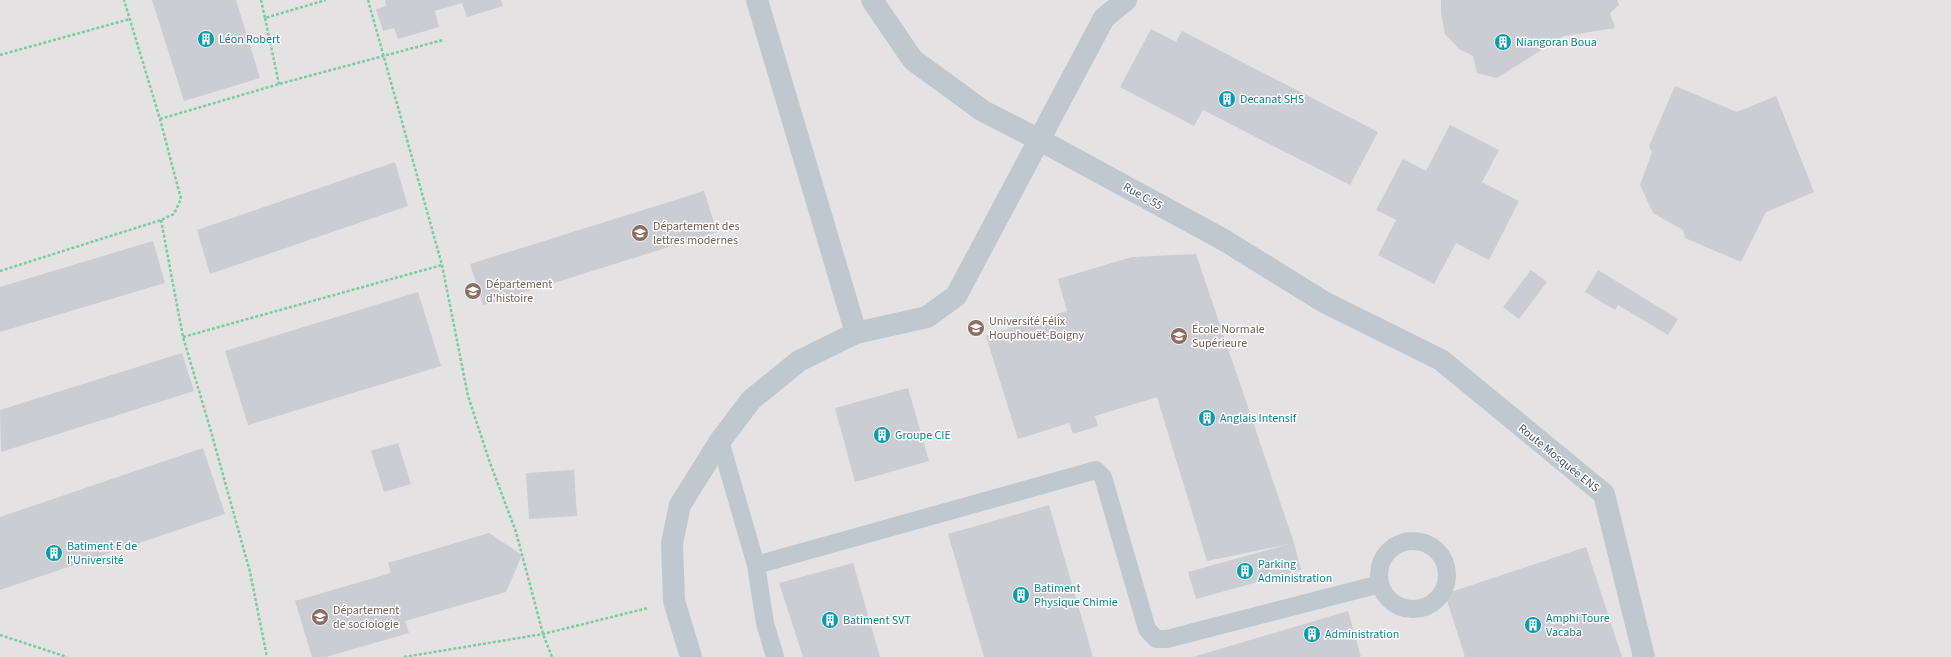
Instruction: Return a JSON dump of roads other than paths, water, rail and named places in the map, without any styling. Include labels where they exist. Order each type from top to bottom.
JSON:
[{"type":"street","points":[[758,0],[856,333]]},
{"type":"street","name":"Rue C 55","points":[[872,0],[913,60],[983,111],[1038,139],[1224,240],[1324,302],[1441,360]]},
{"type":"street","points":[[691,657],[674,601],[672,543],[680,505],[720,440],[751,400],[799,361],[856,333],[927,317],[956,296],[1038,139],[1104,18],[1126,0]]},
{"type":"street","name":"Route Mosquée ENS","points":[[1441,360],[1604,494],[1644,657]]},
{"type":"lane","points":[[720,440],[756,565],[765,623],[775,657]]},
{"type":"lane","points":[[756,565],[1096,470],[1103,477],[1148,629],[1156,639],[1167,639],[1380,584]]},
{"type":"place","name":"Léon Robert","points":[[206,39]]},
{"type":"place","name":"Niangoran Boua","points":[[1503,42]]},
{"type":"place","name":"Decanat SHS","points":[[1227,99]]},
{"type":"place","name":"Département des lettres modernes","points":[[640,233]]},
{"type":"place","name":"Département d'histoire","points":[[473,291]]},
{"type":"place","name":"Université Félix Houphouët-Boigny","points":[[976,328]]},
{"type":"place","name":"École Normale Supérieure","points":[[1179,336]]},
{"type":"place","name":"Anglais Intensif","points":[[1207,418]]},
{"type":"place","name":"Groupe CIE","points":[[882,435]]},
{"type":"place","name":"Batiment E de l'Université","points":[[54,553]]},
{"type":"place","name":"Parking Administration","points":[[1245,571]]},
{"type":"place","name":"Batiment Physique Chimie","points":[[1021,595]]},
{"type":"place","name":"Département de sociologie","points":[[320,617]]},
{"type":"place","name":"Batiment SVT","points":[[830,620]]},
{"type":"place","name":"Amphi Toure Vacaba","points":[[1533,625]]},
{"type":"place","name":"Administration","points":[[1312,634]]}]
